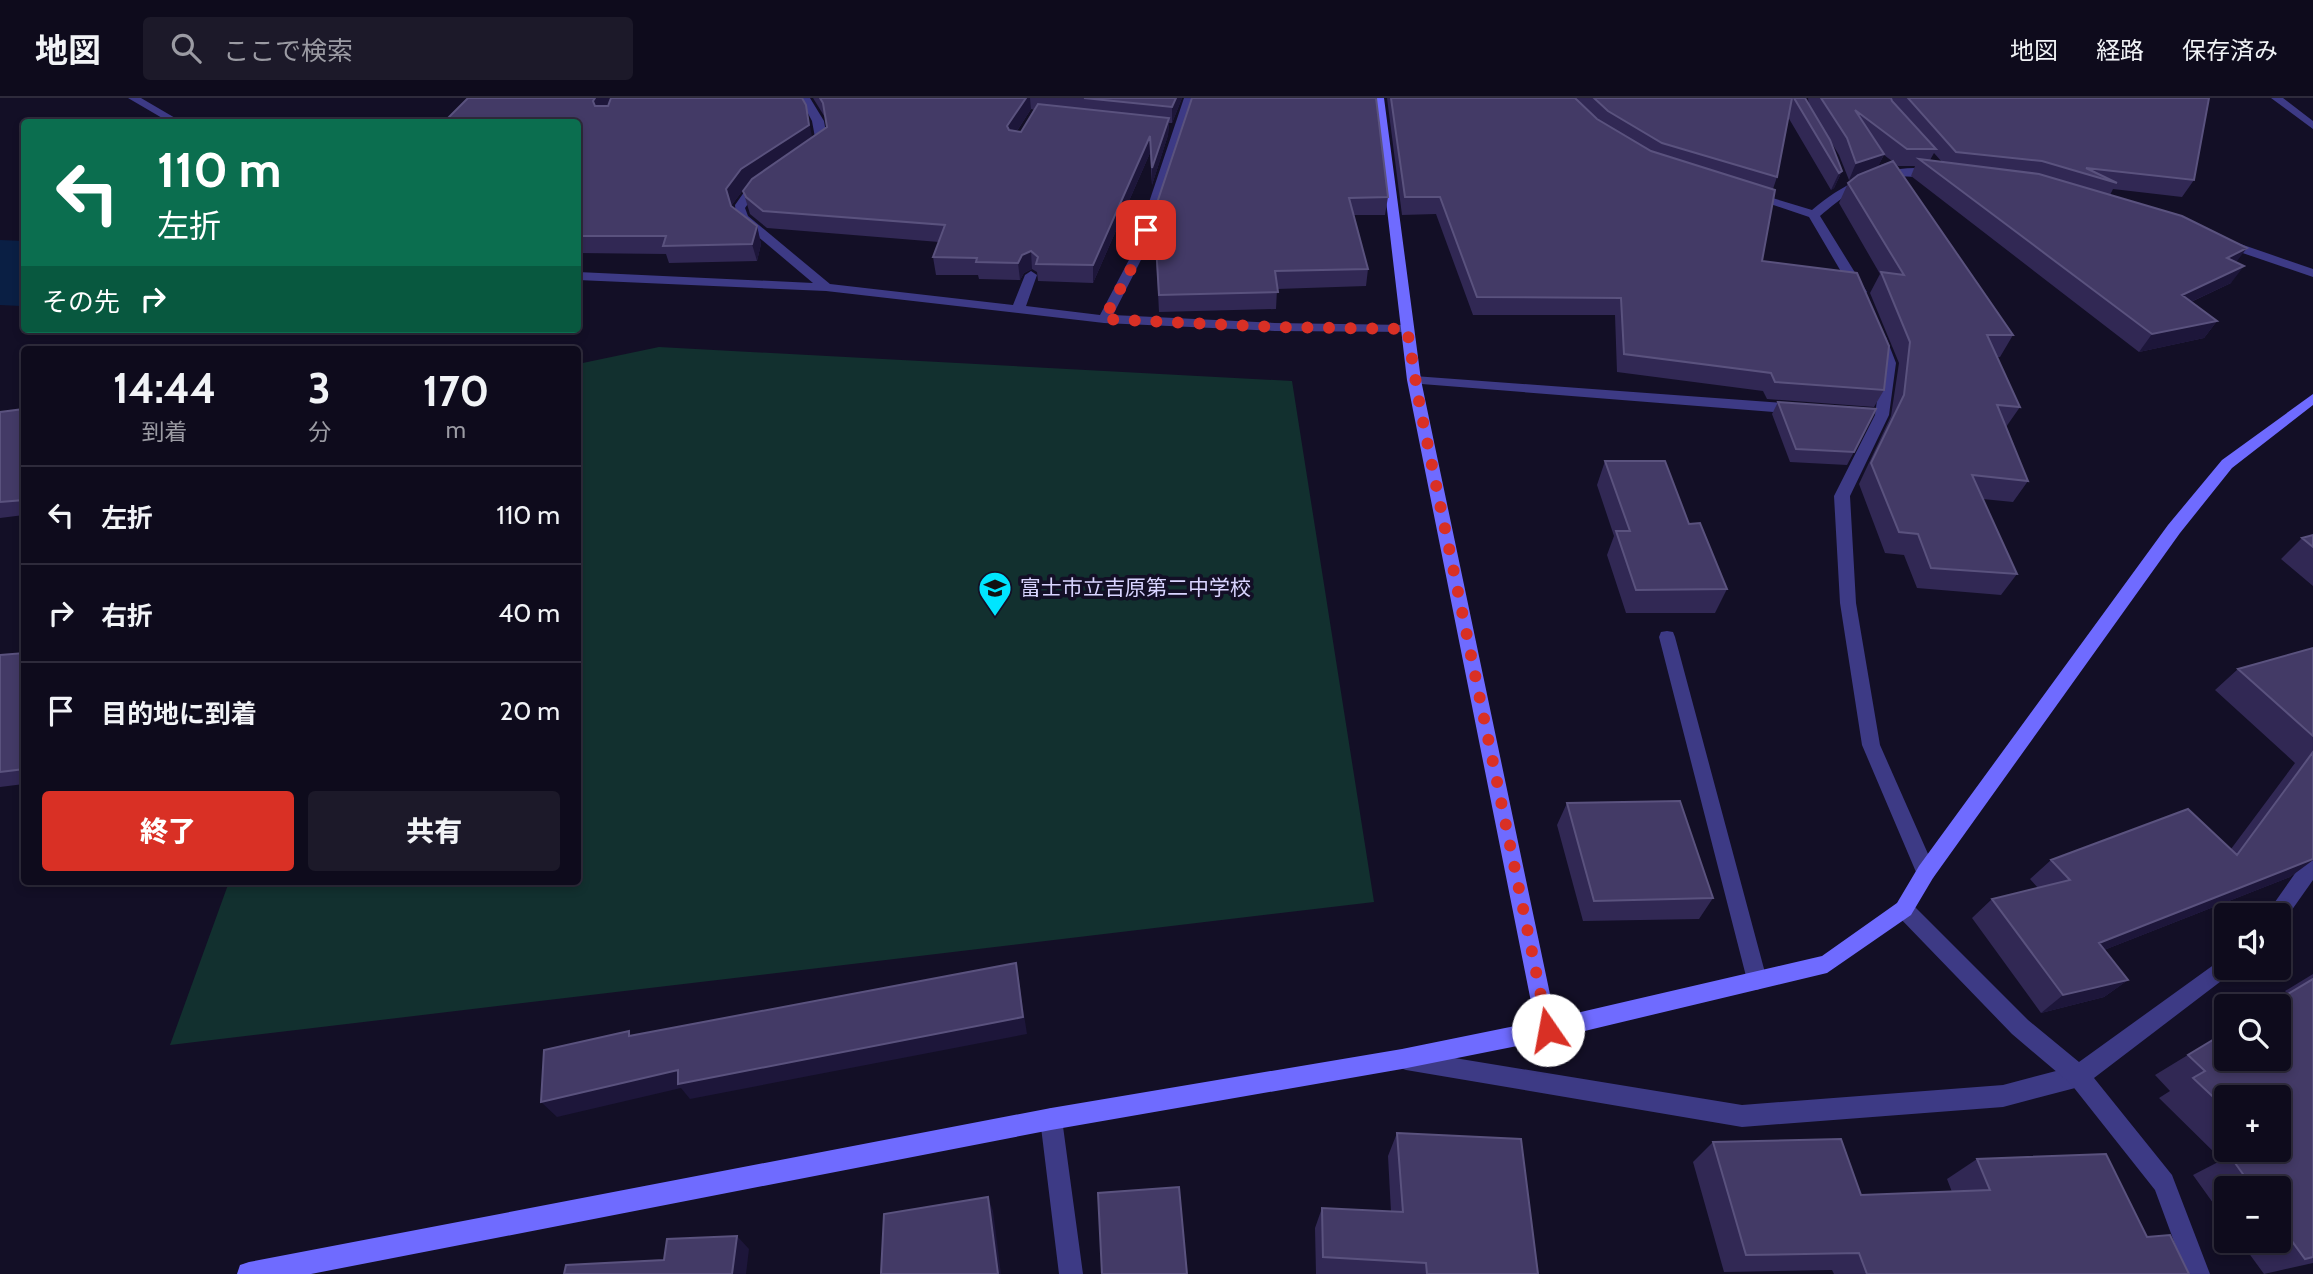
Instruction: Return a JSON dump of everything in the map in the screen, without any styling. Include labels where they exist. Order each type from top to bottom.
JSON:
[{"type":"street","points":[[133,98],[171,119]]},
{"type":"street","points":[[798,159],[822,144],[818,121],[805,98]]},
{"type":"street","points":[[1104,319],[1138,256],[1172,129],[1189,98]]},
{"type":"street","points":[[1378,98],[1415,380],[1548,1030]]},
{"type":"street","points":[[2276,98],[2313,126]]},
{"type":"street","points":[[1814,215],[1841,184],[1909,170],[1943,174],[1928,158]]},
{"type":"street","points":[[770,179],[751,191],[739,208],[742,218],[826,286]]},
{"type":"street","points":[[1739,192],[1814,215],[1866,303]]},
{"type":"street","points":[[2213,239],[2313,273]]},
{"type":"street","points":[[1018,309],[1031,275]]},
{"type":"street","points":[[581,276],[826,286],[1104,319],[1275,327],[1407,329]]},
{"type":"street","points":[[1875,327],[1889,363],[1875,414],[1842,496],[1848,603],[1871,745],[1927,872]]},
{"type":"street","points":[[1415,380],[1813,410]]},
{"type":"street","points":[[249,1274],[1051,1119],[1402,1059],[1548,1030],[1827,964],[1903,909],[2174,529],[2227,464],[2313,398]]},
{"type":"street","points":[[1667,637],[1757,980]]},
{"type":"street","points":[[2285,903],[2313,864]]},
{"type":"street","points":[[1903,909],[2020,1027],[2079,1076],[2164,1182],[2198,1274]]},
{"type":"street","points":[[1402,1059],[1742,1116],[2003,1096],[2079,1076],[2214,974]]},
{"type":"street","points":[[1051,1119],[1071,1274]]},
{"type":"green space","points":[[659,347],[1292,381],[1374,902],[170,1045],[228,885],[581,885],[581,363]]},
{"type":"water","points":[[0,240],[21,241],[21,306],[0,305]]},
{"type":"building","points":[[468,98],[595,98],[595,106],[608,106],[611,98],[802,98],[806,105],[809,125],[741,169],[726,189],[731,206],[757,226],[752,244],[663,246],[666,236],[581,236],[581,119],[447,119]]},
{"type":"building","points":[[820,98],[1026,98],[1007,126],[1009,130],[1021,132],[1038,104],[1169,118],[1152,168],[1150,136],[1093,265],[1036,264],[1038,257],[1031,251],[1022,255],[1018,263],[976,262],[977,258],[933,257],[945,225],[763,211],[746,197],[743,191],[752,179],[827,127]]},
{"type":"building","points":[[1084,98],[1176,98],[1172,107]]},
{"type":"building","points":[[1192,98],[1376,98],[1388,197],[1349,198],[1368,269],[1275,271],[1278,292],[1159,295],[1154,212]]},
{"type":"building","points":[[1391,98],[1575,98],[1597,119],[1651,151],[1775,190],[1762,261],[1857,273],[1889,346],[1884,390],[1775,382],[1771,373],[1624,354],[1621,298],[1477,297],[1440,197],[1405,197]]},
{"type":"building","points":[[1594,98],[1792,98],[1777,177],[1662,143],[1608,111]]},
{"type":"building","points":[[1794,98],[1805,98],[1830,140],[1842,171],[1839,173]]},
{"type":"building","points":[[1821,98],[1891,98],[1936,149],[1907,149],[1855,110],[1884,154],[1856,163],[1847,138]]},
{"type":"building","points":[[1908,98],[2209,98],[2194,180],[2086,168],[2117,183],[2042,161],[1956,152]]},
{"type":"building","points":[[1919,159],[2039,174],[2182,216],[2247,248],[2227,258],[2244,266],[2182,295],[2217,321],[2152,334]]},
{"type":"building","points":[[1893,161],[2013,335],[1987,335],[2020,407],[1997,405],[2028,481],[1972,475],[2017,574],[1931,568],[1918,534],[1899,532],[1871,463],[1904,395],[1910,342],[1881,272],[1904,275],[1848,183],[1858,175]]},
{"type":"building","points":[[1778,402],[1876,409],[1854,452],[1796,449]]},
{"type":"building","points":[[21,409],[21,500],[0,502],[0,412]]},
{"type":"building","points":[[1605,461],[1665,461],[1689,524],[1700,523],[1727,589],[1636,590],[1616,531],[1630,531]]},
{"type":"building","points":[[2313,535],[2313,547],[2302,538]]},
{"type":"building","points":[[2313,648],[2313,736],[2238,669]]},
{"type":"building","points":[[21,653],[21,769],[0,772],[0,655]]},
{"type":"building","points":[[2313,752],[2313,859],[2099,943],[2128,980],[2063,995],[1992,899],[2070,880],[2051,860],[2188,809],[2237,855]]},
{"type":"building","points":[[1680,801],[1713,898],[1594,901],[1567,803]]},
{"type":"building","points":[[1016,963],[1023,1017],[678,1084],[678,1070],[541,1102],[544,1050],[629,1031],[629,1036]]},
{"type":"building","points":[[2313,979],[2313,1257],[2305,1259],[2291,1240],[2291,1176],[2244,1176],[2234,1162],[2291,1162],[2291,1085],[2214,1085],[2214,1098],[2193,1078],[2205,1071],[2188,1055],[2214,1039],[2214,1071],[2291,1071],[2291,994],[2288,994]]},
{"type":"building","points":[[1397,1133],[1521,1139],[1538,1274],[1427,1274],[1426,1263],[1323,1257],[1322,1208],[1403,1212]]},
{"type":"building","points":[[1841,1139],[1861,1195],[1990,1190],[1977,1159],[2106,1154],[2147,1237],[2170,1235],[2189,1274],[1867,1274],[1859,1253],[1746,1255],[1713,1142]]},
{"type":"building","points":[[1179,1187],[1187,1274],[1102,1274],[1098,1193]]},
{"type":"building","points":[[988,1197],[998,1274],[881,1274],[884,1214]]},
{"type":"building","points":[[737,1236],[732,1274],[564,1274],[566,1265],[664,1260],[667,1239]]},
{"type":"place","name":"富士市立吉原第二中学校","points":[[995,618]]},
{"type":"route","points":[[1146,230],[1138,256],[1104,319],[1275,327],[1407,329],[1420,407],[1548,1030]]}]
